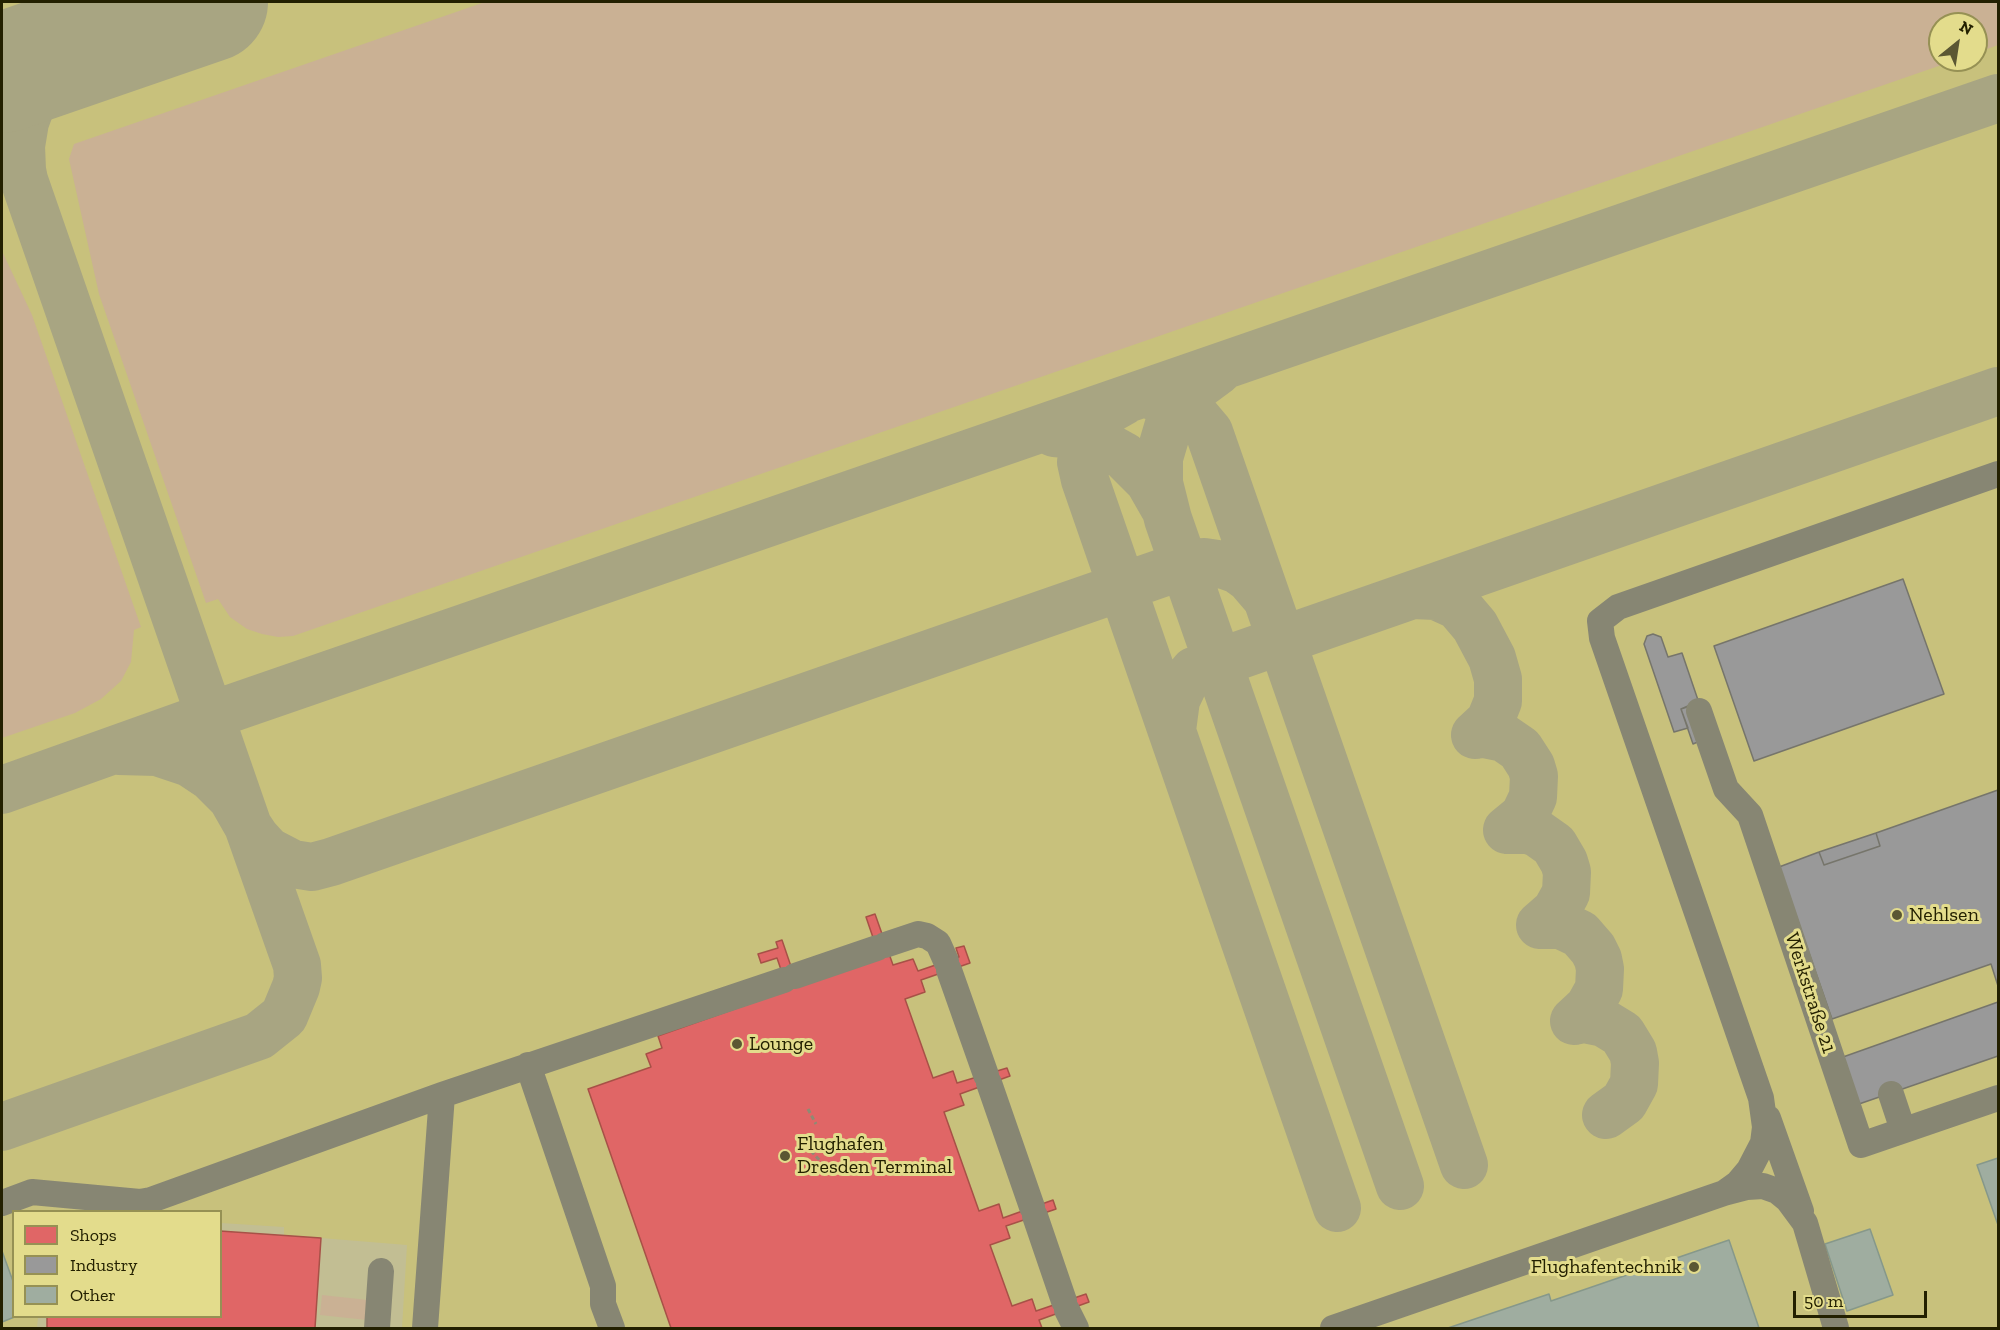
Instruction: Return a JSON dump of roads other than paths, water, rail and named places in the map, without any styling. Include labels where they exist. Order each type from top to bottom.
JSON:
[{"type":"lane","points":[[1836,1329],[1805,1222],[1602,638],[1600,621],[1618,607],[1998,474]]},
{"type":"lane","name":"Werkstraße 21","points":[[1699,711],[1726,789],[1750,814],[1861,1144],[1998,1098]]},
{"type":"lane","points":[[2,1203],[32,1192],[140,1203],[151,1200],[528,1065],[918,934],[927,936],[938,943],[948,966],[1069,1313]]},
{"type":"lane","points":[[528,1065],[603,1286],[603,1304],[612,1329]]},
{"type":"lane","points":[[1891,1094],[1903,1130]]},
{"type":"lane","points":[[425,1329],[442,1095]]},
{"type":"lane","points":[[1724,1192],[1749,1170],[1763,1143],[1765,1127],[1761,1098]]},
{"type":"lane","points":[[1333,1329],[1724,1192],[1763,1186],[1777,1191],[1788,1200],[1805,1222]]},
{"type":"lane","points":[[377,1329],[381,1271]]},
{"type":"place","name":"Nehlsen","points":[[1897,915]]},
{"type":"place","name":"Lounge","points":[[737,1044]]},
{"type":"place","name":"Flughafen Dresden Terminal","points":[[785,1156]]},
{"type":"place","name":"Flughafentechnik","points":[[1694,1267]]}]
